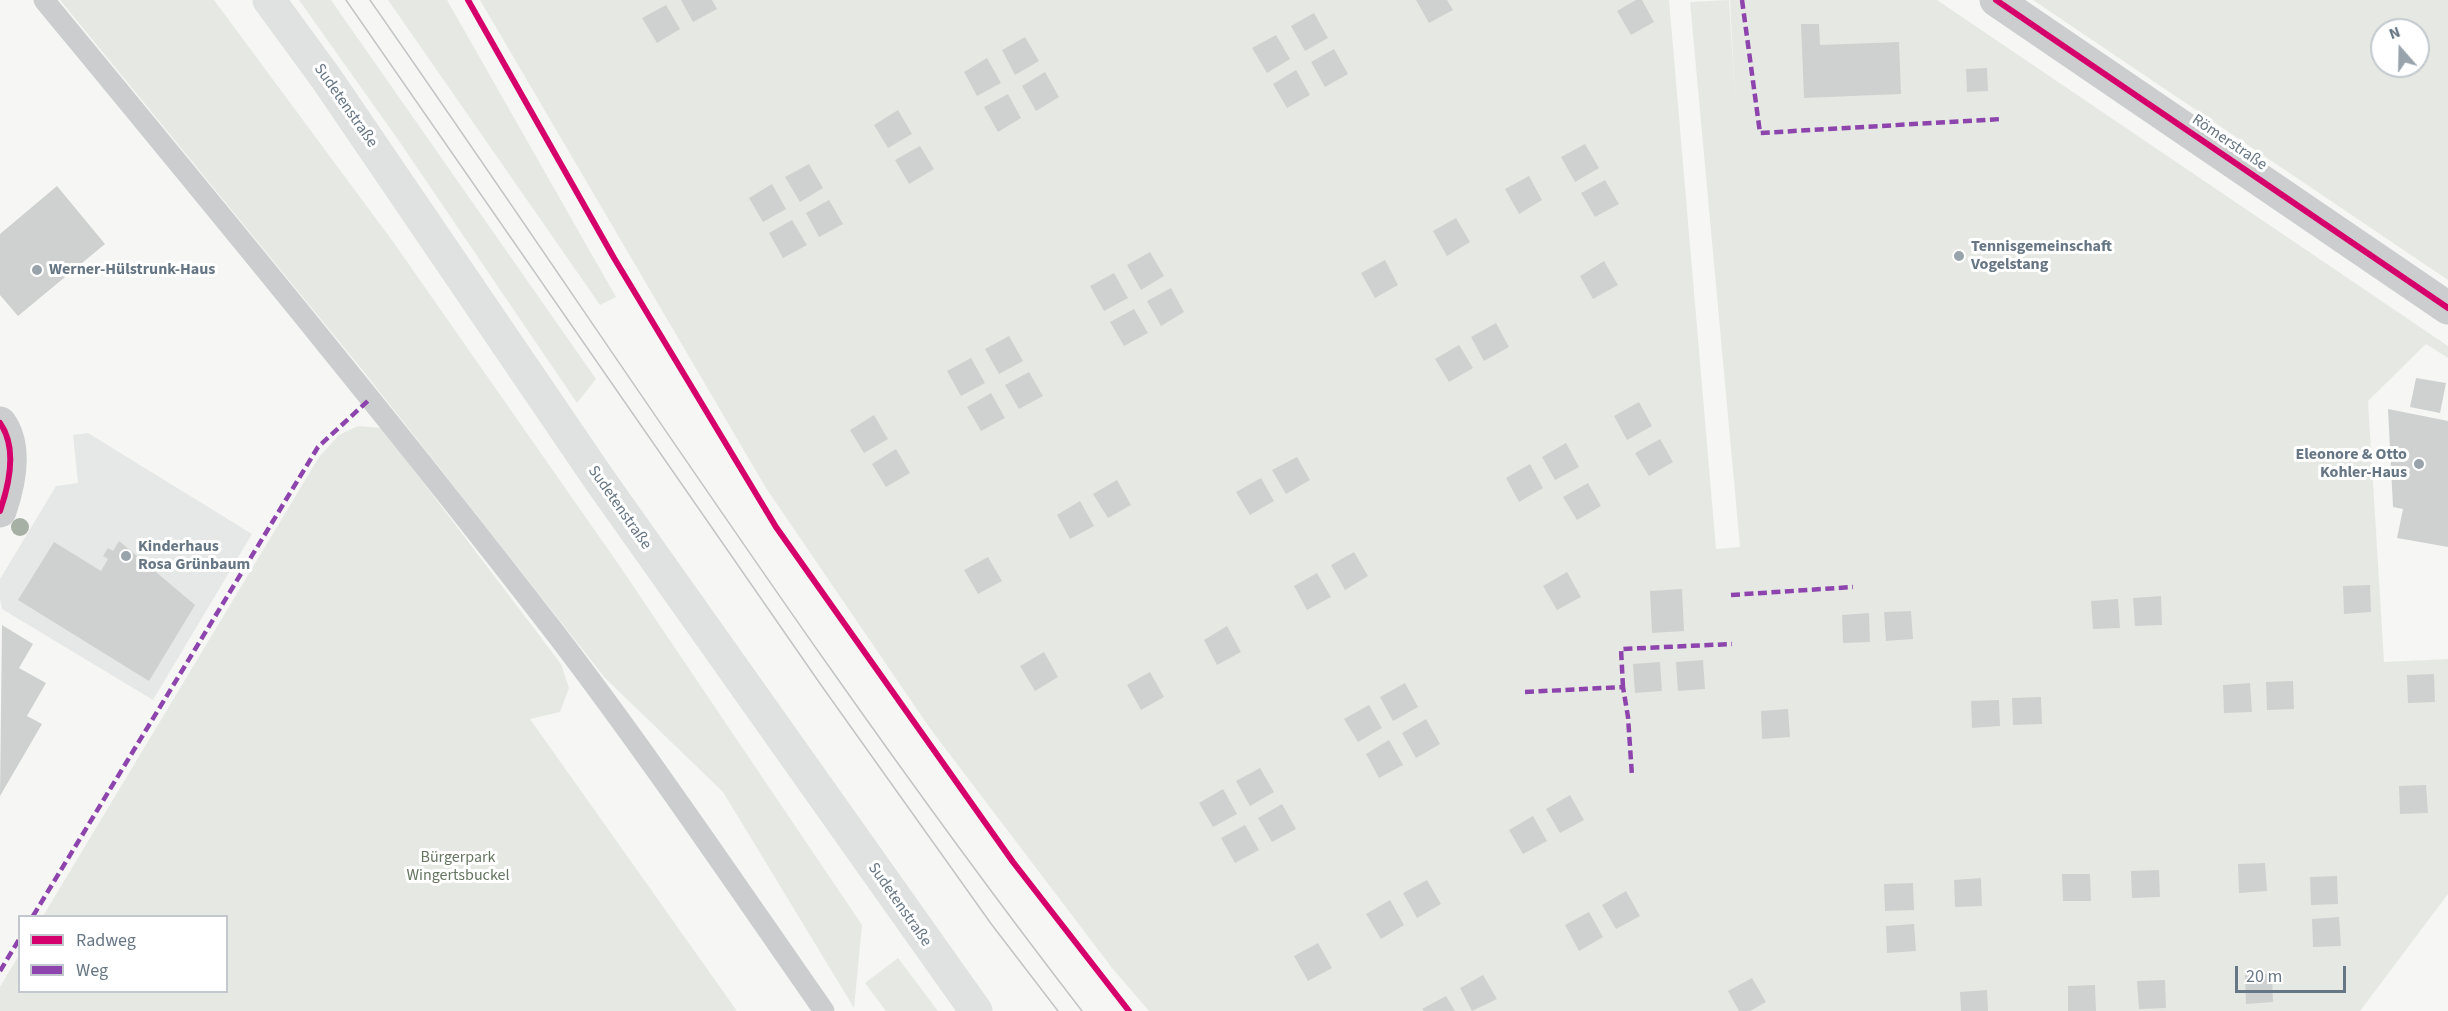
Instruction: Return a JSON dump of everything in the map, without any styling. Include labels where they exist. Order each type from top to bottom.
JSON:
[{"type":"main road","name":"Sudetenstraße","points":[[269,0],[333,88],[599,479],[976,1011]]},
{"type":"street","name":"Römerstraße","points":[[1996,0],[2448,308]]},
{"type":"street","points":[[0,423],[4,429],[11,469],[0,511]]},
{"type":"lane","points":[[44,0],[371,398],[558,637],[704,838],[824,1011]]},
{"type":"shaded area","name":"Kinderhaus Rosa Grünbaum","points":[[88,433],[252,534],[153,700],[2,609],[0,579],[56,486],[78,483],[73,435]]},
{"type":"green space","points":[[60,0],[214,0],[394,243],[619,565],[862,925],[854,1008],[723,792],[605,678],[364,372]]},
{"type":"green space","points":[[299,0],[331,0],[596,379],[577,403],[399,141]]},
{"type":"green space","points":[[388,0],[447,0],[616,297],[600,305]]},
{"type":"green space","points":[[480,0],[1669,0],[1716,549],[1740,547],[1690,2],[1729,0],[1735,98],[1730,0],[1937,0],[2448,346],[2448,358],[2426,344],[2368,401],[2384,662],[2448,659],[2448,894],[2360,1011],[1149,1011],[1112,968],[929,727],[766,488]]},
{"type":"green space","points":[[2033,0],[2448,0],[2448,280]]},
{"type":"green space","name":"Bürgerpark Wingertsbuckel","points":[[358,426],[382,428],[561,664],[569,688],[560,712],[530,719],[737,1011],[0,1011],[0,987],[18,957],[18,993],[228,993],[228,915],[44,915],[319,457],[339,435]]},
{"type":"green space","points":[[898,958],[938,1011],[886,1011],[865,983]]},
{"type":"building","points":[[681,0],[712,0],[717,9],[693,22]]},
{"type":"building","points":[[1416,0],[1447,0],[1453,10],[1429,23]]},
{"type":"building","points":[[1636,0],[1642,0],[1654,22],[1631,35],[1617,11]]},
{"type":"building","points":[[666,5],[680,29],[657,43],[642,18]]},
{"type":"building","points":[[1314,13],[1328,38],[1305,51],[1291,26]]},
{"type":"building","points":[[1801,24],[1819,24],[1820,45],[1899,42],[1901,94],[1804,98]]},
{"type":"building","points":[[1276,35],[1290,59],[1267,73],[1252,48]]},
{"type":"building","points":[[1025,37],[1039,61],[1015,75],[1002,50]]},
{"type":"building","points":[[1334,49],[1348,74],[1325,87],[1311,62]]},
{"type":"building","points":[[987,58],[1001,83],[977,96],[964,72]]},
{"type":"building","points":[[1987,68],[1988,91],[1967,92],[1966,69]]},
{"type":"building","points":[[1296,70],[1310,95],[1287,108],[1273,84]]},
{"type":"building","points":[[1045,72],[1059,97],[1036,111],[1022,86]]},
{"type":"building","points":[[1008,94],[1021,118],[998,132],[984,107]]},
{"type":"building","points":[[898,110],[912,134],[888,148],[874,125]]},
{"type":"building","points":[[1585,144],[1599,168],[1575,182],[1561,157]]},
{"type":"building","points":[[920,146],[934,169],[909,184],[895,160]]},
{"type":"building","points":[[809,164],[823,188],[800,202],[785,177]]},
{"type":"building","points":[[1529,176],[1542,200],[1519,214],[1505,189]]},
{"type":"building","points":[[1605,180],[1619,204],[1595,217],[1581,193]]},
{"type":"building","points":[[772,184],[786,209],[763,222],[749,198]]},
{"type":"building","name":"Werner-Hülstrunk-Haus","points":[[57,186],[105,244],[18,316],[0,295],[0,234]]},
{"type":"building","points":[[829,200],[843,224],[819,237],[806,213]]},
{"type":"building","points":[[1456,218],[1470,242],[1447,256],[1433,231]]},
{"type":"building","points":[[792,220],[807,245],[783,258],[769,233]]},
{"type":"building","points":[[1150,252],[1164,276],[1141,290],[1127,265]]},
{"type":"building","points":[[1385,260],[1398,285],[1375,298],[1361,273]]},
{"type":"building","points":[[1604,261],[1618,285],[1593,299],[1580,276]]},
{"type":"building","points":[[1114,273],[1128,298],[1104,311],[1090,286]]},
{"type":"building","points":[[1171,288],[1184,312],[1161,326],[1147,301]]},
{"type":"building","points":[[1134,309],[1148,333],[1124,346],[1110,322]]},
{"type":"building","points":[[1496,323],[1509,347],[1484,361],[1471,337]]},
{"type":"building","points":[[1009,336],[1023,361],[999,374],[985,349]]},
{"type":"building","points":[[1459,345],[1473,368],[1449,382],[1435,359]]},
{"type":"building","points":[[971,358],[985,383],[961,396],[947,371]]},
{"type":"building","points":[[1029,372],[1043,396],[1019,409],[1005,385]]},
{"type":"building","points":[[2416,378],[2446,383],[2440,413],[2410,407]]},
{"type":"building","points":[[991,393],[1005,418],[981,431],[967,407]]},
{"type":"building","points":[[1639,402],[1652,426],[1627,440],[1614,416]]},
{"type":"building","name":"Eleonore & Otto Kohler-Haus","points":[[2388,409],[2448,421],[2448,547],[2397,538],[2403,509],[2393,507]]},
{"type":"building","points":[[874,415],[888,439],[864,453],[850,430]]},
{"type":"building","points":[[1660,439],[1673,462],[1649,476],[1635,453]]},
{"type":"building","points":[[1566,443],[1579,467],[1555,480],[1542,457]]},
{"type":"building","points":[[896,449],[910,473],[886,487],[872,464]]},
{"type":"building","points":[[1297,457],[1310,480],[1286,494],[1272,470]]},
{"type":"building","points":[[1530,464],[1543,488],[1519,502],[1506,478]]},
{"type":"building","points":[[1261,478],[1274,501],[1250,515],[1236,492]]},
{"type":"building","points":[[1117,480],[1131,505],[1108,518],[1093,494]]},
{"type":"building","points":[[1588,483],[1601,506],[1577,520],[1563,497]]},
{"type":"building","points":[[1080,501],[1094,526],[1070,539],[1057,515]]},
{"type":"building","points":[[119,541],[195,605],[149,681],[18,600],[54,542],[101,571],[108,559],[103,556],[108,548],[113,551]]},
{"type":"building","points":[[1354,552],[1368,576],[1345,590],[1331,565]]},
{"type":"building","points":[[988,557],[1002,581],[978,594],[964,570]]},
{"type":"building","points":[[1567,572],[1581,597],[1557,610],[1543,586]]},
{"type":"building","points":[[1317,573],[1331,597],[1307,610],[1294,586]]},
{"type":"building","points":[[2370,585],[2371,612],[2344,614],[2343,586]]},
{"type":"building","points":[[1682,589],[1684,631],[1652,633],[1650,591]]},
{"type":"building","points":[[2161,596],[2162,625],[2135,626],[2133,598]]},
{"type":"building","points":[[2118,599],[2120,628],[2093,629],[2091,601]]},
{"type":"building","points":[[1911,611],[1913,639],[1886,641],[1884,612]]},
{"type":"building","points":[[1869,613],[1870,642],[1843,643],[1842,615]]},
{"type":"building","points":[[2,625],[33,644],[19,668],[46,683],[27,716],[42,724],[0,796]]},
{"type":"building","points":[[1227,626],[1241,652],[1217,665],[1204,640]]},
{"type":"building","points":[[1044,652],[1058,677],[1035,691],[1020,666]]},
{"type":"building","points":[[1703,660],[1705,689],[1678,691],[1676,662]]},
{"type":"building","points":[[1660,662],[1662,691],[1635,693],[1633,664]]},
{"type":"building","points":[[1150,672],[1164,697],[1141,710],[1127,685]]},
{"type":"building","points":[[2434,674],[2435,702],[2408,703],[2407,675]]},
{"type":"building","points":[[2293,681],[2294,709],[2267,710],[2266,682]]},
{"type":"building","points":[[1405,683],[1418,707],[1393,721],[1380,697]]},
{"type":"building","points":[[2250,683],[2252,712],[2224,713],[2223,685]]},
{"type":"building","points":[[2041,697],[2042,724],[2013,725],[2012,698]]},
{"type":"building","points":[[1999,700],[2000,726],[1972,728],[1971,701]]},
{"type":"building","points":[[1369,705],[1382,728],[1358,742],[1344,719]]},
{"type":"building","points":[[1788,709],[1790,737],[1762,739],[1761,711]]},
{"type":"building","points":[[1426,719],[1440,744],[1416,758],[1402,733]]},
{"type":"building","points":[[1389,740],[1403,765],[1379,778],[1366,754]]},
{"type":"building","points":[[1260,768],[1274,792],[1250,806],[1236,781]]},
{"type":"building","points":[[2426,785],[2428,813],[2400,814],[2399,786]]},
{"type":"building","points":[[1223,789],[1237,814],[1213,827],[1199,803]]},
{"type":"building","points":[[1570,795],[1584,820],[1560,833],[1546,809]]},
{"type":"building","points":[[1282,804],[1296,829],[1272,842],[1258,818]]},
{"type":"building","points":[[1533,816],[1547,841],[1523,854],[1509,830]]},
{"type":"building","points":[[1245,825],[1259,850],[1235,863],[1221,838]]},
{"type":"building","points":[[2265,863],[2267,891],[2239,893],[2238,864]]},
{"type":"building","points":[[2159,870],[2160,897],[2132,898],[2131,871]]},
{"type":"building","points":[[2062,874],[2090,874],[2091,901],[2063,901]]},
{"type":"building","points":[[2337,876],[2338,904],[2311,905],[2310,877]]},
{"type":"building","points":[[1981,878],[1982,906],[1955,907],[1954,880]]},
{"type":"building","points":[[1427,880],[1441,904],[1417,918],[1403,893]]},
{"type":"building","points":[[1913,883],[1914,910],[1885,911],[1884,884]]},
{"type":"building","points":[[1626,891],[1640,916],[1616,929],[1602,905]]},
{"type":"building","points":[[1390,900],[1404,925],[1381,939],[1366,914]]},
{"type":"building","points":[[1589,912],[1603,937],[1579,951],[1565,925]]},
{"type":"building","points":[[2339,917],[2341,946],[2313,947],[2312,919]]},
{"type":"building","points":[[1914,924],[1916,951],[1887,953],[1886,926]]},
{"type":"building","points":[[1318,943],[1332,968],[1308,981],[1294,956]]},
{"type":"building","points":[[2272,974],[2273,1002],[2246,1004],[2245,975]]},
{"type":"building","points":[[1483,975],[1497,999],[1472,1011],[1460,988]]},
{"type":"building","points":[[1752,978],[1766,1002],[1750,1011],[1739,1011],[1728,991]]},
{"type":"building","points":[[2165,980],[2166,1008],[2139,1009],[2137,981]]},
{"type":"building","points":[[2095,985],[2096,1011],[2068,1011],[2068,986]]},
{"type":"building","points":[[1987,990],[1988,1011],[1961,1011],[1960,992]]},
{"type":"building","points":[[1446,996],[1455,1011],[1424,1011],[1422,1009]]},
{"type":"tram line","points":[[346,0],[821,685],[992,925],[1058,1011]]},
{"type":"tram line","points":[[370,0],[808,637],[989,888],[1082,1011]]},
{"type":"marked path","points":[[1742,0],[1760,133],[2001,119]]},
{"type":"marked path","points":[[34,915],[318,447],[371,398]]},
{"type":"marked path","points":[[1731,595],[1853,587]]},
{"type":"marked path","points":[[1623,687],[1621,649],[1732,644]]},
{"type":"marked path","points":[[1525,692],[1623,687],[1628,717],[1632,776]]},
{"type":"marked path","points":[[0,971],[18,941]]},
{"type":"cycle path","points":[[468,0],[614,258],[776,527],[1013,862],[1129,1011]]},
{"type":"cycle path","points":[[1996,0],[2448,308]]},
{"type":"cycle path","points":[[0,423],[6,433],[10,455],[9,478],[0,511]]},
{"type":"place","name":"Tennisgemeinschaft Vogelstang","points":[[1959,256]]},
{"type":"place","name":"Werner-Hülstrunk-Haus","points":[[37,270]]},
{"type":"place","name":"Eleonore & Otto Kohler-Haus","points":[[2419,464]]},
{"type":"place","name":"Kinderhaus Rosa Grünbaum","points":[[126,556]]}]
